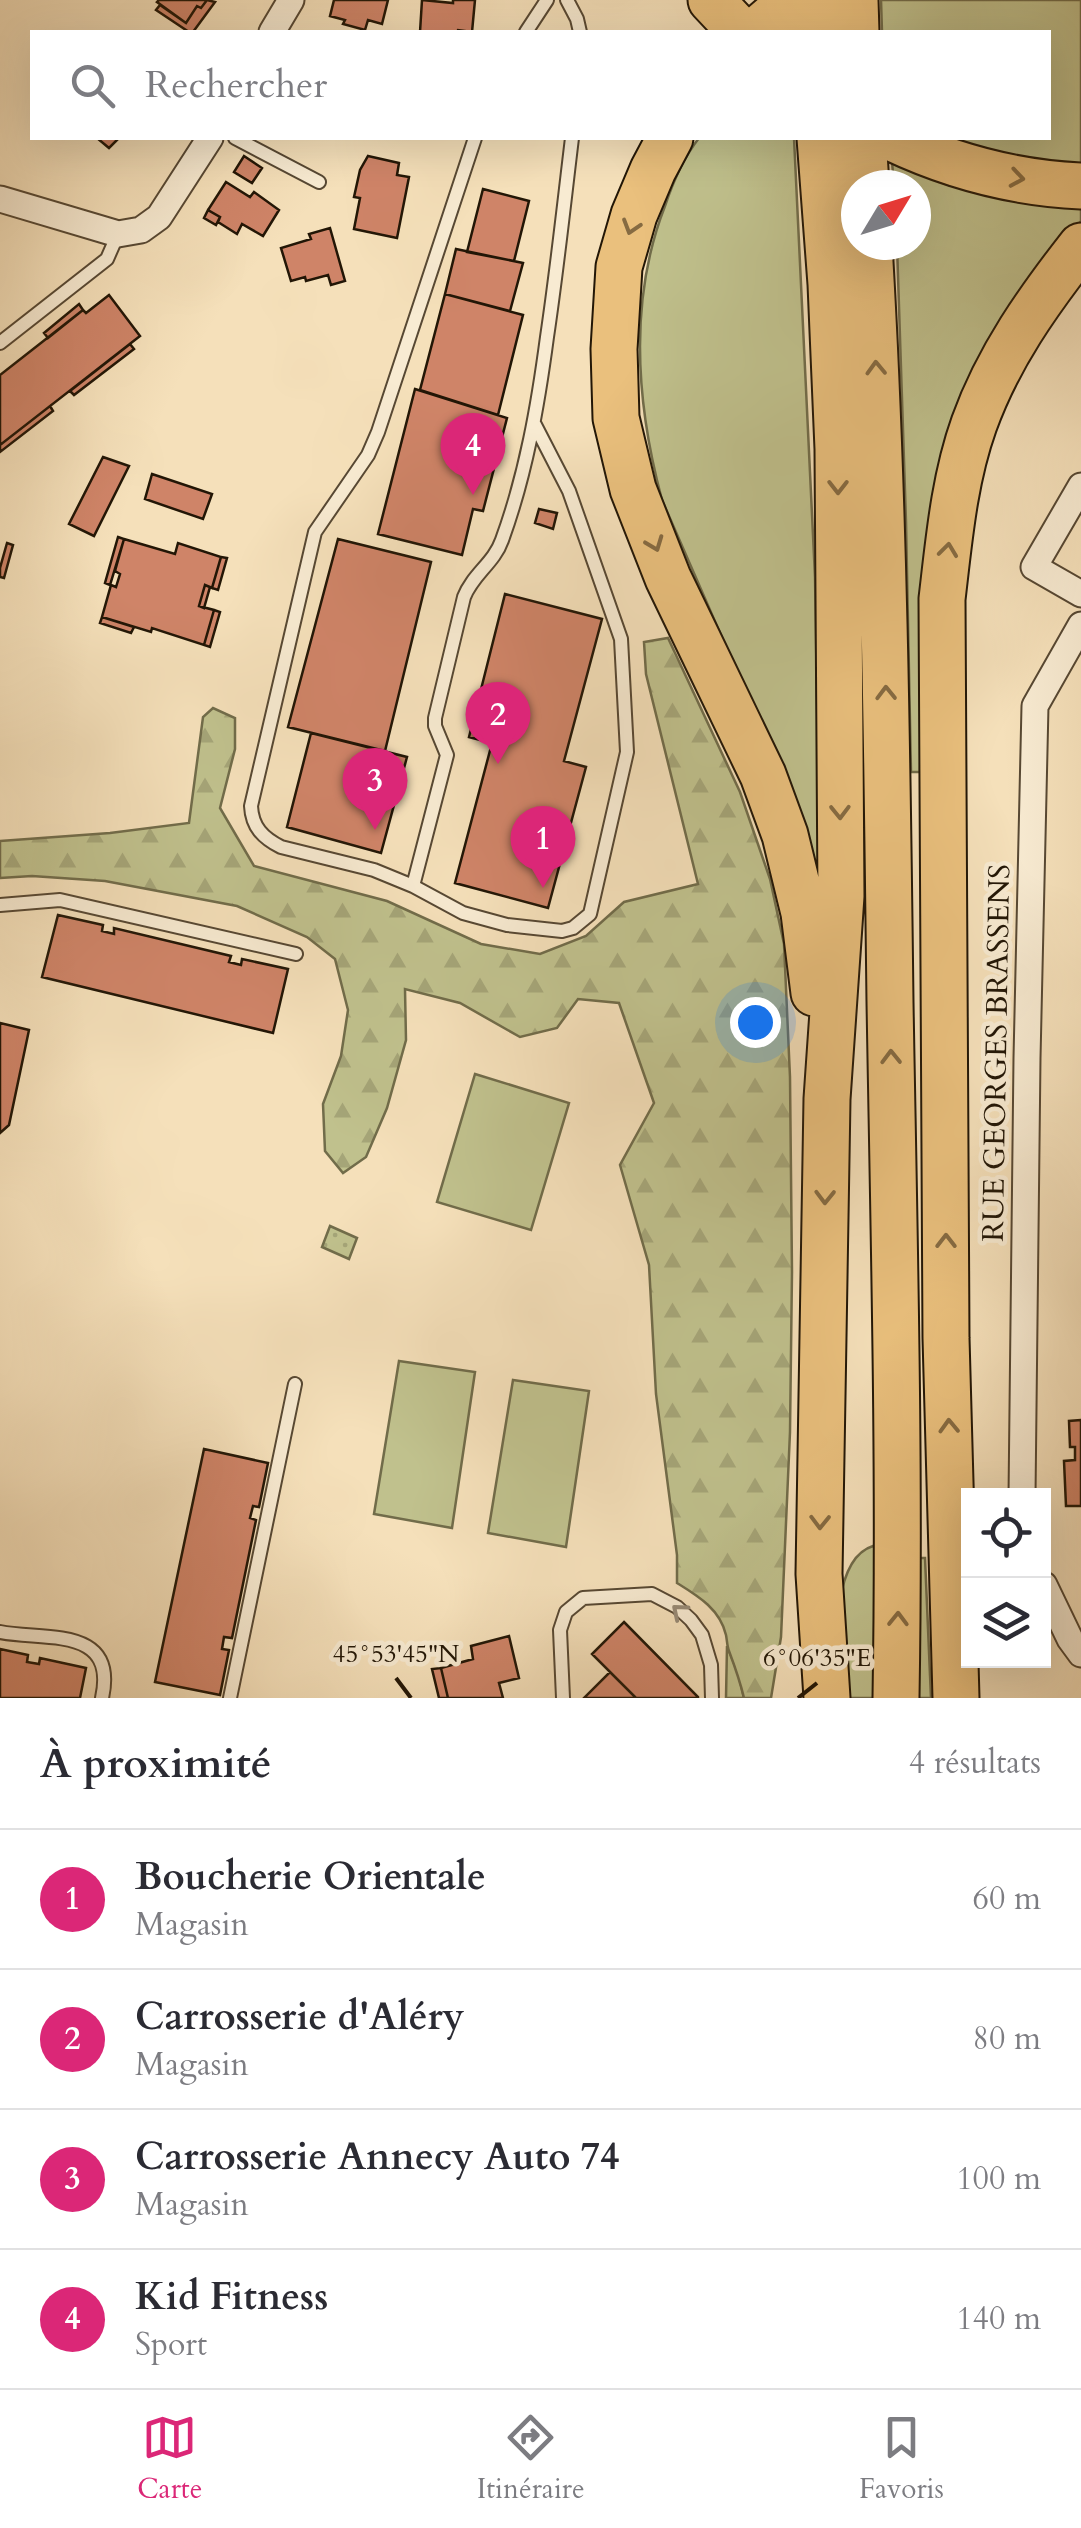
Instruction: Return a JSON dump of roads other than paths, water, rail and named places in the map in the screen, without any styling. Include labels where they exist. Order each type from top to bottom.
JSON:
[{"type":"highway","points":[[757,30],[792,0]]},
{"type":"highway","points":[[810,0],[813,30]]},
{"type":"highway","points":[[854,0],[856,30]]},
{"type":"highway","points":[[669,140],[634,216],[619,267],[614,349],[616,418],[633,488],[668,578],[763,775],[786,835],[804,913],[826,1099]]},
{"type":"highway","points":[[820,140],[838,449],[841,896],[826,1099],[819,1574],[827,1698]]},
{"type":"highway","points":[[863,140],[865,170]]},
{"type":"highway","points":[[897,140],[978,170],[1081,186]]},
{"type":"highway","points":[[956,1698],[946,1338],[942,598],[954,503],[974,425],[1002,361],[1038,302],[1081,246]]},
{"type":"highway","points":[[870,260],[885,659],[899,1539]]},
{"type":"highway","points":[[896,1698],[899,1539],[944,648]]},
{"type":"highway","points":[[804,1698],[819,1574]]},
{"type":"street","points":[[273,30],[291,0]]},
{"type":"street","points":[[0,199],[118,234],[141,230],[159,217],[209,140]]},
{"type":"street","points":[[1081,486],[1034,567],[1081,594]]},
{"type":"street","name":"RUE GEORGES BRASSENS","points":[[1022,1488],[1035,706],[1081,624]]},
{"type":"street","points":[[1051,1600],[1081,1654]]},
{"type":"lane","points":[[527,30],[547,0]]},
{"type":"lane","points":[[567,0],[580,30]]},
{"type":"lane","points":[[239,140],[319,182]]},
{"type":"lane","points":[[475,140],[378,432],[368,456],[315,532],[250,806],[258,832],[281,848],[374,870],[463,912],[525,928],[562,931],[590,914],[626,752],[621,638],[569,492],[535,426]]},
{"type":"lane","points":[[413,886],[447,755],[435,718],[464,597],[500,544],[535,426],[572,140]]},
{"type":"lane","points":[[0,342],[107,259],[118,234]]},
{"type":"lane","points":[[0,905],[60,900],[296,954]]},
{"type":"lane","points":[[230,1698],[296,1384]]},
{"type":"lane","points":[[563,1698],[560,1630],[566,1612],[583,1598],[652,1594],[677,1607],[702,1636],[711,1665],[712,1698]]},
{"type":"lane","points":[[0,1632],[70,1638],[83,1644],[93,1651],[104,1674],[102,1698]]},
{"type":"place","name":"Kid Fitness","points":[[473,495]]},
{"type":"place","name":"Carrosserie d'Aléry","points":[[498,764]]},
{"type":"place","name":"Carrosserie Annecy Auto 74","points":[[375,830]]},
{"type":"place","name":"Boucherie Orientale","points":[[543,888]]}]
